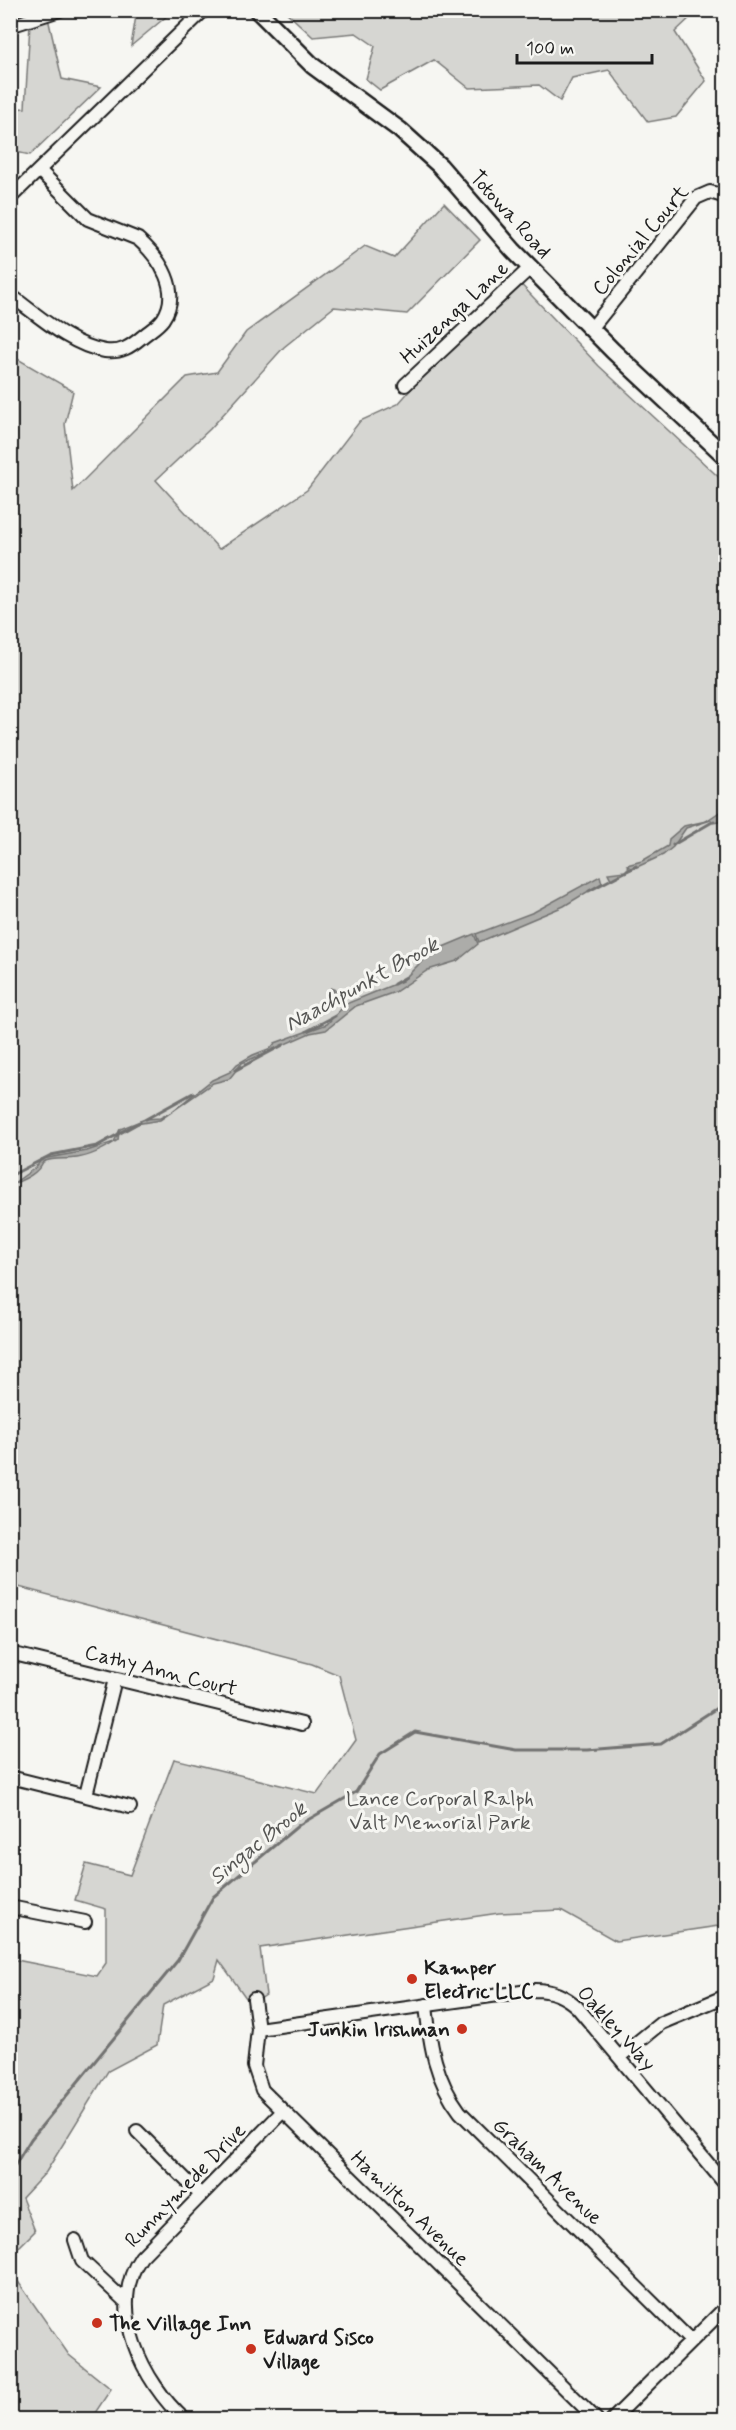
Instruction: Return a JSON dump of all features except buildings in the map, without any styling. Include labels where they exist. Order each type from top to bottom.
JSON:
[{"type":"main road","name":"Totowa Road","points":[[257,10],[313,66],[400,130],[432,159],[531,268],[591,329],[726,457]]},
{"type":"street","points":[[10,26],[60,10]]},
{"type":"street","points":[[10,198],[204,10]]},
{"type":"street","points":[[10,296],[74,340],[103,351],[118,352],[132,346],[161,321],[170,304],[169,284],[159,263],[144,245],[138,239],[88,219],[39,170]]},
{"type":"street","name":"Colonial Court","points":[[591,329],[696,198],[710,192],[726,197]]},
{"type":"street","name":"Huizenga Lane","points":[[405,385],[531,268]]},
{"type":"street","name":"Cathy Ann Court","points":[[10,1653],[302,1724]]},
{"type":"street","points":[[86,1796],[115,1679]]},
{"type":"street","points":[[10,1777],[130,1807]]},
{"type":"street","points":[[10,1907],[85,1922]]},
{"type":"street","name":"Oakley Way","points":[[258,2029],[535,1990],[550,1991],[561,1995],[577,2007],[726,2185]]},
{"type":"street","points":[[619,2057],[661,2023],[726,1996]]},
{"type":"street","name":"Hamilton Avenue","points":[[254,1999],[258,2029],[255,2075],[262,2090],[592,2418]]},
{"type":"street","name":"Graham Avenue","points":[[426,2005],[436,2070],[446,2092],[460,2112],[690,2340]]},
{"type":"street","name":"Runnymede Drive","points":[[185,2420],[162,2396],[142,2364],[126,2302],[130,2276],[141,2257],[283,2111]]},
{"type":"street","points":[[137,2131],[201,2195]]},
{"type":"street","points":[[75,2240],[82,2261],[126,2302]]},
{"type":"street","points":[[612,2420],[690,2340],[726,2307]]},
{"type":"green space","points":[[137,10],[173,11],[131,46]]},
{"type":"green space","points":[[285,11],[714,11],[693,15],[675,32],[706,81],[676,117],[648,122],[609,70],[572,78],[560,101],[539,85],[469,88],[434,60],[380,90],[366,79],[375,46],[356,33],[313,37]]},
{"type":"green space","points":[[48,18],[62,79],[101,87],[30,155],[11,151],[11,109],[25,108],[30,24]]},
{"type":"green space","name":"Lance Corporal Ralph Valt Memorial Park","points":[[444,203],[480,240],[407,314],[334,307],[284,347],[210,429],[156,480],[219,549],[307,490],[360,421],[398,404],[512,275],[599,366],[725,483],[725,1925],[616,1941],[561,1910],[499,1913],[260,1948],[266,1995],[254,2003],[246,1998],[219,1960],[214,1978],[163,2005],[157,2045],[108,2071],[46,2172],[22,2198],[35,2231],[11,2255],[11,1959],[97,1976],[106,1963],[106,1909],[75,1900],[86,1864],[130,1875],[174,1759],[317,1794],[356,1740],[339,1675],[312,1664],[11,1585],[11,355],[73,391],[65,424],[73,491],[187,377],[217,372],[246,332],[365,246],[394,258]]},
{"type":"green space","points":[[10,2270],[69,2355],[111,2389],[91,2419],[11,2419]]},
{"type":"shaded area","points":[[721,811],[725,812],[724,821],[713,823],[711,820],[686,828],[673,847],[663,855],[611,879],[608,873],[625,871],[629,867],[627,865],[642,861],[668,846],[669,839],[684,826],[706,821]]},
{"type":"shaded area","points":[[600,876],[602,883],[564,906],[479,942],[476,934],[534,912]]},
{"type":"shaded area","points":[[474,934],[478,944],[457,961],[428,970],[395,992],[356,1006],[326,1030],[310,1033],[242,1063],[229,1079],[213,1083],[160,1120],[136,1124],[119,1132],[118,1140],[99,1151],[73,1159],[43,1162],[33,1174],[11,1185],[35,1168],[42,1159],[87,1151],[114,1142],[120,1129],[145,1119],[160,1118],[170,1113],[212,1080],[230,1072],[237,1064],[253,1055],[271,1048],[275,1043],[327,1024],[343,1007],[335,992],[330,988],[336,990],[341,1003],[346,1004],[402,981],[431,952]]},
{"type":"waterway","name":"Naachpunkt Brook","points":[[673,845],[714,821]]},
{"type":"waterway","name":"Naachpunkt Brook","points":[[589,891],[636,866]]},
{"type":"waterway","name":"Naachpunkt Brook","points":[[394,984],[406,977]]},
{"type":"waterway","name":"Naachpunkt Brook","points":[[307,1031],[335,1016]]},
{"type":"waterway","name":"Naachpunkt Brook","points":[[236,1070],[283,1045]]},
{"type":"waterway","name":"Naachpunkt Brook","points":[[146,1119],[193,1093]]},
{"type":"waterway","name":"Naachpunkt Brook","points":[[10,1176],[51,1155],[97,1146],[140,1122]]},
{"type":"waterway","name":"Singac Brook","points":[[10,2173],[31,2139],[178,1960],[213,1897],[299,1825],[356,1792],[380,1754],[415,1732],[516,1750],[587,1750],[661,1744],[726,1702]]},
{"type":"place","name":"Kamper Electric LLC","points":[[412,1979]]},
{"type":"place","name":"Junkin Irishman","points":[[462,2029]]},
{"type":"place","name":"The Village Inn","points":[[97,2323]]},
{"type":"place","name":"Edward Sisco Village","points":[[251,2349]]}]
